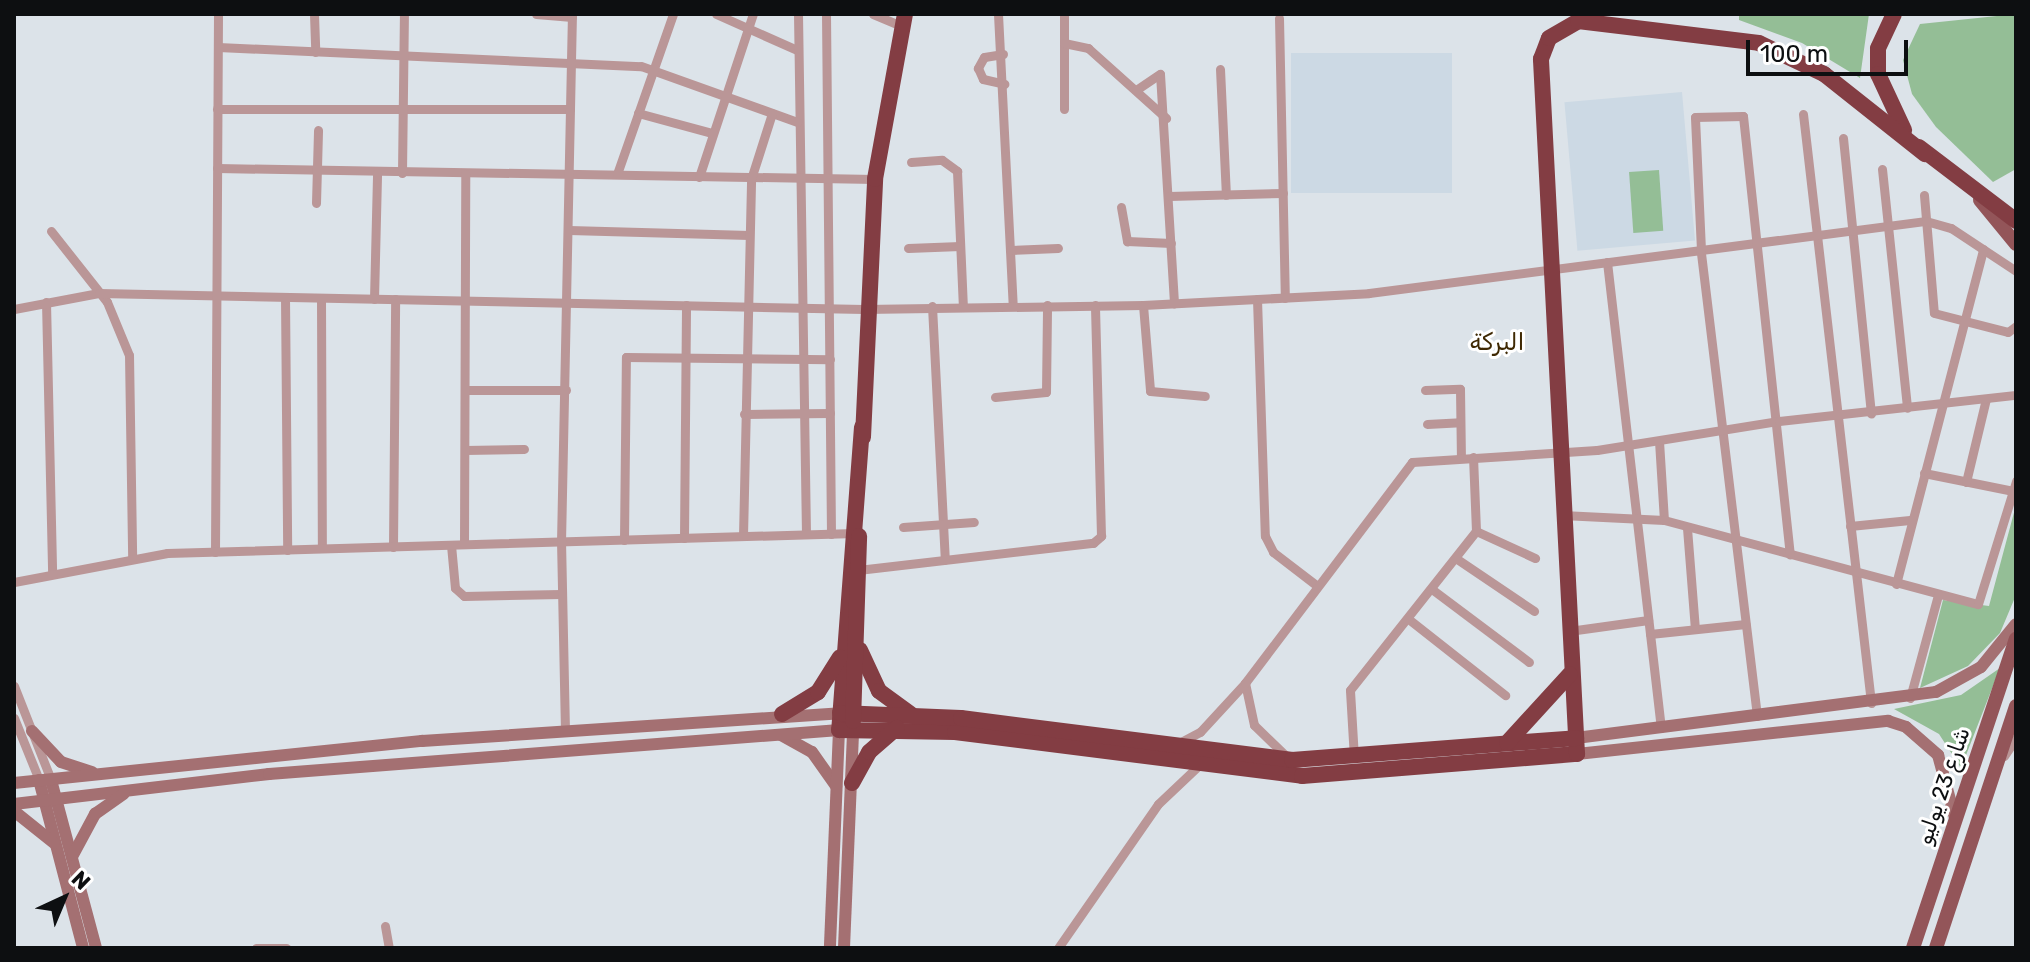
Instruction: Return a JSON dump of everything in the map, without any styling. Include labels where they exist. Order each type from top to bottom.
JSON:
[{"type":"highway","points":[[1894,14],[1878,49],[1881,86],[1925,154]]},
{"type":"highway","points":[[846,722],[843,652],[862,427],[864,309],[875,179],[904,20]]},
{"type":"highway","points":[[1576,746],[1567,632],[1541,59],[1549,38],[1578,21],[1742,38],[1824,74],[1980,200],[2016,221]]},
{"type":"highway","points":[[846,722],[858,641],[858,570],[854,533]]},
{"type":"highway","points":[[858,641],[879,691],[913,715]]},
{"type":"highway","points":[[782,714],[818,692],[843,652]]},
{"type":"highway","points":[[1505,744],[1570,674]]},
{"type":"highway","points":[[846,722],[913,715],[1292,760],[1354,758],[1505,744],[1576,746]]},
{"type":"highway","points":[[846,722],[1198,766],[1341,775],[1576,746]]},
{"type":"highway","points":[[844,785],[869,752],[897,728]]},
{"type":"main road","points":[[1980,200],[2016,244]]},
{"type":"main road","points":[[1576,746],[1661,728],[1910,698],[1981,667],[2016,624]]},
{"type":"main road","name":"شارع 23 يوليو","points":[[1913,948],[2016,639]]},
{"type":"main road","name":"شارع 23 يوليو","points":[[1936,948],[2016,706]]},
{"type":"main road","points":[[14,783],[565,731],[782,714],[846,722]]},
{"type":"main road","points":[[1576,746],[1888,721],[1906,727],[1938,755],[1955,818]]},
{"type":"main road","points":[[14,804],[138,790],[774,733],[846,722]]},
{"type":"main road","points":[[844,948],[846,722]]},
{"type":"main road","points":[[32,731],[61,762],[103,775]]},
{"type":"main road","points":[[774,733],[812,752],[844,785],[830,948]]},
{"type":"main road","points":[[45,780],[96,948]]},
{"type":"main road","points":[[66,856],[95,814],[138,790]]},
{"type":"main road","points":[[14,811],[41,827],[66,856],[83,948]]},
{"type":"street","points":[[215,552],[218,14]]},
{"type":"street","points":[[314,14],[315,52]]},
{"type":"street","points":[[402,173],[404,14]]},
{"type":"street","points":[[536,14],[572,16],[561,542],[565,731]]},
{"type":"street","points":[[617,174],[673,14]]},
{"type":"street","points":[[716,14],[797,50]]},
{"type":"street","points":[[699,177],[753,14]]},
{"type":"street","points":[[798,14],[797,122],[806,534]]},
{"type":"street","points":[[826,14],[830,177],[831,534]]},
{"type":"street","points":[[873,14],[904,20]]},
{"type":"street","points":[[998,14],[1003,54],[1013,306]]},
{"type":"street","points":[[1064,14],[1064,109]]},
{"type":"street","points":[[1279,18],[1285,298]]},
{"type":"street","points":[[1064,43],[1088,48],[1166,118]]},
{"type":"street","points":[[218,47],[655,68],[797,122]]},
{"type":"street","points":[[1003,54],[984,57],[978,68],[983,79],[1004,84]]},
{"type":"street","points":[[1220,69],[1226,195]]},
{"type":"street","points":[[1136,90],[1160,74],[1166,118],[1174,304]]},
{"type":"street","points":[[217,109],[570,109]]},
{"type":"street","points":[[638,113],[712,133]]},
{"type":"street","points":[[743,536],[751,179],[772,113]]},
{"type":"street","points":[[1803,114],[1813,232],[1871,703]]},
{"type":"street","points":[[1757,716],[1701,250],[1695,117],[1743,116],[1779,421],[1790,554]]},
{"type":"street","points":[[316,203],[318,130]]},
{"type":"street","points":[[1843,138],[1871,414]]},
{"type":"street","points":[[911,162],[954,166],[963,307]]},
{"type":"street","points":[[217,168],[875,179]]},
{"type":"street","points":[[1882,169],[1907,408]]},
{"type":"street","points":[[374,299],[377,173]]},
{"type":"street","points":[[464,544],[467,390],[465,174]]},
{"type":"street","points":[[1169,196],[1283,193]]},
{"type":"street","points":[[1924,195],[1934,313],[2008,332],[2016,326]]},
{"type":"street","points":[[1121,207],[1127,241],[1171,243]]},
{"type":"street","points":[[14,309],[99,293],[864,309],[1174,304],[1285,298],[1551,269],[1813,232],[1926,221],[1983,249],[2016,271]]},
{"type":"street","points":[[569,230],[749,235]]},
{"type":"street","points":[[51,231],[99,293],[132,368],[132,557]]},
{"type":"street","points":[[908,248],[960,246]]},
{"type":"street","points":[[1010,250],[1058,248]]},
{"type":"street","points":[[1896,584],[1961,321],[1983,249]]},
{"type":"street","points":[[1607,262],[1661,728]]},
{"type":"street","points":[[285,297],[287,550]]},
{"type":"street","points":[[321,298],[322,548]]},
{"type":"street","points":[[393,547],[395,299]]},
{"type":"street","points":[[1257,299],[1265,536],[1273,552],[1316,585]]},
{"type":"street","points":[[46,302],[52,574]]},
{"type":"street","points":[[684,538],[686,305]]},
{"type":"street","points":[[995,397],[1046,392],[1047,305]]},
{"type":"street","points":[[858,570],[1093,543],[1101,536],[1095,305]]},
{"type":"street","points":[[1143,305],[1150,391],[1205,396]]},
{"type":"street","points":[[932,306],[945,560]]},
{"type":"street","points":[[624,540],[626,357],[830,359]]},
{"type":"street","points":[[1425,390],[1460,389],[1461,457]]},
{"type":"street","points":[[467,390],[566,390]]},
{"type":"street","points":[[1174,745],[1200,732],[1245,683],[1399,470],[1461,457],[1558,454],[1629,446],[1779,421],[1871,414],[2016,395]]},
{"type":"street","points":[[1966,482],[1986,399]]},
{"type":"street","points":[[744,414],[830,413]]},
{"type":"street","points":[[1427,424],[1460,422]]},
{"type":"street","points":[[1659,441],[1664,520]]},
{"type":"street","points":[[465,450],[524,449]]},
{"type":"street","points":[[1354,758],[1350,690],[1411,621],[1476,531],[1473,457]]},
{"type":"street","points":[[1562,515],[1636,515],[1664,520],[1938,595],[1984,600],[2015,486],[1966,482],[1924,473]]},
{"type":"street","points":[[1850,526],[1910,520]]},
{"type":"street","points":[[903,527],[974,522]]},
{"type":"street","points":[[1687,528],[1695,629]]},
{"type":"street","points":[[1476,531],[1535,558]]},
{"type":"street","points":[[14,582],[132,557],[215,552],[854,533]]},
{"type":"street","points":[[451,545],[455,588],[464,596],[561,594]]},
{"type":"street","points":[[1457,559],[1534,611]]},
{"type":"street","points":[[1433,590],[1529,662]]},
{"type":"street","points":[[1910,698],[1938,595]]},
{"type":"street","points":[[1567,632],[1648,620]]},
{"type":"street","points":[[1411,621],[1505,695]]},
{"type":"street","points":[[1650,634],[1745,624]]},
{"type":"street","points":[[1245,683],[1254,725],[1292,760]]},
{"type":"street","points":[[14,686],[32,731],[45,780]]},
{"type":"street","points":[[14,718],[45,780]]},
{"type":"street","points":[[1996,769],[2016,738]]},
{"type":"street","points":[[1058,948],[1158,804],[1198,766]]},
{"type":"street","points":[[385,926],[389,948]]},
{"type":"street","points":[[256,948],[286,948]]},
{"type":"shaded area","points":[[1291,53],[1452,53],[1452,193],[1291,193]]},
{"type":"shaded area","points":[[1682,92],[1695,240],[1577,251],[1564,102]]},
{"type":"green space","points":[[1739,14],[1869,14],[1860,78],[1802,43],[1739,20]]},
{"type":"green space","points":[[2016,14],[2016,169],[1993,182],[1936,127],[1912,94],[1903,60],[1920,24]]},
{"type":"green space","points":[[1659,170],[1663,231],[1633,233],[1629,172]]},
{"type":"green space","points":[[2016,505],[2016,595],[2000,633],[1968,666],[1920,688],[1943,600],[1989,606]]},
{"type":"green space","points":[[2000,668],[1961,768],[1939,734],[1894,709],[1961,695]]},
{"type":"district","name":"البركة","points":[[1497,343]]}]
